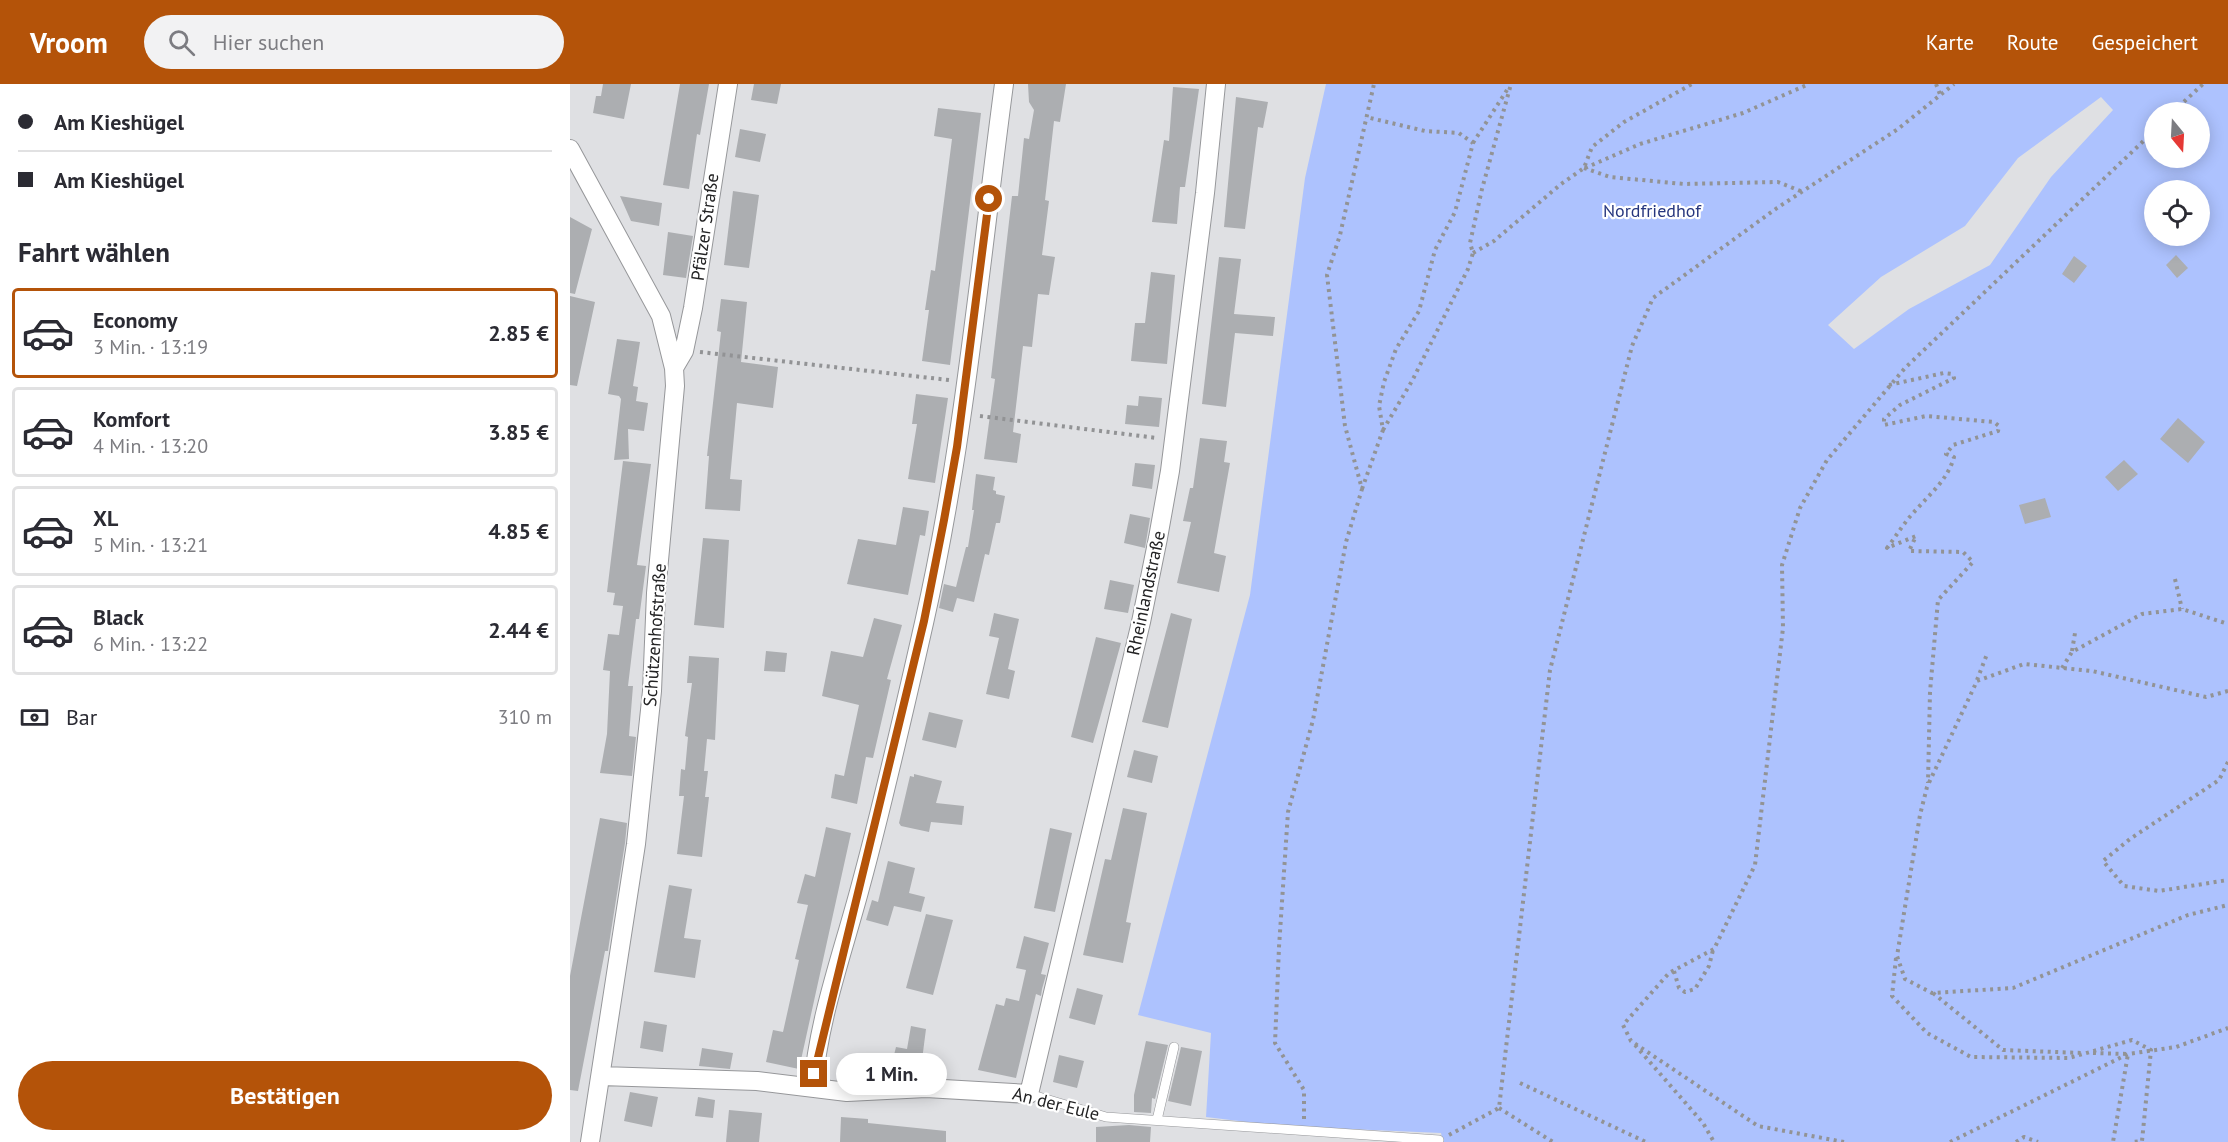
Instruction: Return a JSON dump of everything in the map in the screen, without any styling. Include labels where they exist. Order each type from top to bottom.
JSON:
[{"type":"street","name":"Pfälzer Straße","points":[[674,368],[684,351],[693,308],[728,84]]},
{"type":"street","points":[[813,1087],[823,1030],[868,858],[924,621],[950,489],[1005,84]]},
{"type":"street","name":"Rheinlandstraße","points":[[1029,1094],[1141,622],[1173,440],[1205,193],[1216,84]]},
{"type":"street","name":"Schützenhofstraße","points":[[570,149],[661,316],[674,368],[674,405],[656,593],[652,691],[636,844],[591,1142]]},
{"type":"street","name":"An der Eule","points":[[601,1076],[757,1081],[847,1092],[926,1088],[975,1089],[1029,1094]]},
{"type":"lane","points":[[1157,1120],[1174,1047]]},
{"type":"lane","name":"An der Eule","points":[[1029,1094],[1106,1117],[1439,1140]]},
{"type":"path","points":[[1362,489],[1345,426],[1327,275],[1347,205],[1374,84]]},
{"type":"path","points":[[1383,430],[1379,406],[1384,382],[1396,350],[1419,311],[1435,250],[1455,212],[1473,143],[1511,84]]},
{"type":"path","points":[[1473,253],[1470,243],[1493,142],[1511,84]]},
{"type":"path","points":[[1584,168],[1592,147],[1624,122],[1692,84]]},
{"type":"path","points":[[1304,1130],[1304,1090],[1275,1043],[1288,812],[1313,720],[1346,542],[1383,430],[1412,381],[1473,253],[1494,241],[1561,184],[1584,168],[1640,144],[1743,113],[1809,84]]},
{"type":"path","points":[[1936,84],[1941,97]]},
{"type":"path","points":[[1499,1108],[1550,670],[1632,346],[1653,298],[1777,208],[1804,192],[1941,97],[1954,84]]},
{"type":"path","points":[[2184,102],[2203,84]]},
{"type":"path","points":[[1366,117],[1425,131],[1459,133],[1473,143]]},
{"type":"path","points":[[1674,970],[1679,988],[1685,992],[1695,989],[1709,966],[1714,949],[1755,865],[1784,628],[1782,565],[1800,508],[1827,460],[1888,385],[2144,140]]},
{"type":"path","points":[[1584,168],[1611,177],[1684,184],[1778,182],[1804,192]]},
{"type":"path","points":[[711,352],[964,382]]},
{"type":"path","points":[[1888,385],[1944,373],[1952,374],[1954,378],[1900,405],[1884,419],[1884,425],[1926,416],[1994,422],[1999,426],[1998,431],[1953,445],[1946,454],[1954,457],[1951,467],[1937,489],[1914,512],[1887,548],[1916,536],[1910,551],[1963,552],[1973,562],[1938,600],[1930,692],[1928,787]]},
{"type":"path","points":[[961,414],[1173,440]]},
{"type":"path","points":[[2175,579],[2182,609]]},
{"type":"path","points":[[2072,652],[2142,615],[2182,609],[2228,624]]},
{"type":"path","points":[[2062,668],[2072,652],[2075,633]]},
{"type":"path","points":[[1987,654],[1977,681],[1928,787],[1920,815],[1892,996],[1927,1033],[1971,1057],[2069,1058],[2132,1040],[2151,1050]]},
{"type":"path","points":[[1977,681],[2024,664],[2092,671],[2206,696],[2228,691]]},
{"type":"path","points":[[2228,762],[2219,780],[2130,839],[2103,861],[2124,886],[2160,891],[2228,880]]},
{"type":"path","points":[[1932,993],[2013,988],[2188,915],[2228,905]]},
{"type":"path","points":[[1714,949],[1674,970],[1623,1025],[1631,1041],[1704,1123],[1714,1142]]},
{"type":"path","points":[[1897,956],[1905,979],[1932,993],[2003,1050],[2128,1054],[2176,1047],[2228,1028]]},
{"type":"path","points":[[1631,1041],[1758,1126],[1844,1142]]},
{"type":"path","points":[[2133,1142],[2142,1141],[2151,1050]]},
{"type":"path","points":[[1950,1142],[2128,1054]]},
{"type":"path","points":[[2113,1142],[2128,1054]]},
{"type":"path","points":[[1520,1083],[1646,1142]]},
{"type":"path","points":[[1439,1140],[1499,1108]]},
{"type":"path","points":[[1499,1108],[1553,1142]]},
{"type":"path","points":[[2016,1142],[2024,1137],[2038,1142]]},
{"type":"green space","name":"Nordfriedhof","points":[[1326,84],[2228,84],[2228,1142],[1443,1142],[1441,1133],[1280,1126],[1206,1117],[1211,1033],[1138,1015],[1250,595],[1305,178]],"holes":[[[2101,97],[2113,110],[2051,177],[1990,265],[1909,309],[1854,349],[1828,325],[1881,277],[1965,226],[2018,158]]]},
{"type":"building","points":[[603,84],[631,84],[624,119],[593,113],[596,96],[601,96]]},
{"type":"building","points":[[680,84],[709,84],[700,135],[697,134],[689,189],[663,185]]},
{"type":"building","points":[[754,84],[781,84],[777,104],[751,100]]},
{"type":"building","points":[[1028,84],[1066,84],[1060,122],[1054,121],[1045,200],[1049,201],[1042,255],[1055,257],[1049,295],[1038,294],[1032,347],[1023,346],[1013,432],[1021,434],[1017,463],[984,459],[995,379],[991,378],[1012,196],[1018,196],[1024,138],[1029,139],[1034,110],[1029,102]]},
{"type":"building","points":[[1173,87],[1199,89],[1185,187],[1180,187],[1177,224],[1152,222],[1164,140],[1169,141]]},
{"type":"building","points":[[1236,97],[1268,102],[1263,128],[1258,127],[1245,229],[1224,227]]},
{"type":"building","points":[[938,108],[981,113],[950,365],[922,361],[929,310],[925,310],[931,270],[935,271],[952,139],[934,136]]},
{"type":"building","points":[[740,129],[766,134],[760,162],[735,157]]},
{"type":"building","points":[[733,191],[759,195],[749,268],[724,265]]},
{"type":"building","points":[[620,196],[662,203],[659,226],[631,221]]},
{"type":"building","points":[[570,217],[592,229],[575,294],[570,293]]},
{"type":"building","points":[[668,232],[693,236],[686,278],[663,275]]},
{"type":"building","points":[[2176,255],[2188,268],[2177,278],[2166,265]]},
{"type":"building","points":[[2074,256],[2087,266],[2074,283],[2062,274]]},
{"type":"building","points":[[1219,257],[1241,259],[1234,314],[1275,317],[1273,336],[1235,333],[1226,407],[1202,404]]},
{"type":"building","points":[[1151,272],[1175,275],[1167,364],[1131,361],[1135,323],[1145,323]]},
{"type":"building","points":[[570,296],[595,302],[577,386],[570,385]]},
{"type":"building","points":[[721,299],[747,302],[741,362],[778,367],[773,408],[737,403],[730,479],[742,480],[740,511],[705,509],[709,456],[707,456],[721,332],[717,331]]},
{"type":"building","points":[[617,339],[640,342],[633,386],[638,387],[636,401],[648,403],[644,431],[628,429],[629,459],[614,460],[621,399],[619,396],[608,394]]},
{"type":"building","points":[[916,394],[948,398],[935,483],[908,479],[917,424],[912,424]]},
{"type":"building","points":[[1139,396],[1162,398],[1159,427],[1125,424],[1127,405],[1138,406]]},
{"type":"building","points":[[2178,418],[2205,442],[2188,463],[2160,439]]},
{"type":"building","points":[[1200,438],[1227,441],[1224,462],[1230,463],[1214,553],[1226,556],[1219,592],[1177,583],[1191,522],[1183,521],[1190,488],[1193,488]]},
{"type":"building","points":[[2124,460],[2138,474],[2118,491],[2105,477]]},
{"type":"building","points":[[623,461],[651,464],[637,565],[646,566],[639,619],[636,619],[628,686],[633,686],[629,736],[636,737],[632,776],[600,773],[607,734],[610,671],[603,670],[608,634],[619,635],[623,606],[613,605],[615,593],[607,592]]},
{"type":"building","points":[[1135,463],[1155,465],[1152,489],[1132,486]]},
{"type":"building","points":[[976,474],[995,477],[993,490],[996,494],[1005,496],[1000,523],[996,523],[989,555],[985,554],[974,602],[957,598],[953,612],[939,608],[944,584],[956,587],[966,547],[968,547],[974,510],[972,510]]},
{"type":"building","points":[[2045,498],[2051,517],[2025,524],[2019,505]]},
{"type":"building","points":[[903,507],[929,511],[925,536],[920,535],[908,595],[847,584],[858,539],[896,545]]},
{"type":"building","points":[[1130,514],[1150,518],[1145,548],[1124,543]]},
{"type":"building","points":[[703,538],[729,540],[724,628],[694,625]]},
{"type":"building","points":[[1110,580],[1134,585],[1128,613],[1104,609]]},
{"type":"building","points":[[994,613],[1019,619],[1008,669],[1015,671],[1009,699],[986,694],[999,638],[989,636]]},
{"type":"building","points":[[1171,613],[1192,619],[1168,728],[1142,722]]},
{"type":"building","points":[[874,618],[902,625],[887,679],[891,680],[873,758],[866,757],[857,804],[831,798],[835,774],[844,776],[859,705],[822,696],[831,651],[863,657]]},
{"type":"building","points":[[1096,637],[1121,643],[1093,743],[1071,737]]},
{"type":"building","points":[[766,651],[787,653],[785,672],[764,671]]},
{"type":"building","points":[[689,656],[719,658],[715,740],[707,739],[704,771],[708,771],[705,797],[709,797],[702,857],[677,854],[684,796],[679,796],[681,769],[685,770],[688,737],[685,736],[692,683],[687,683]]},
{"type":"building","points":[[929,712],[963,720],[956,748],[922,740]]},
{"type":"building","points":[[1134,750],[1158,756],[1152,783],[1127,777]]},
{"type":"building","points":[[914,774],[942,781],[936,803],[964,806],[962,825],[931,822],[929,832],[901,826],[899,823],[910,776],[914,777]]},
{"type":"building","points":[[1123,808],[1147,813],[1126,922],[1131,923],[1123,963],[1083,955],[1105,859],[1111,860]]},
{"type":"building","points":[[600,818],[627,823],[608,951],[605,951],[578,1091],[570,1090],[570,976]]},
{"type":"building","points":[[826,827],[851,833],[799,1069],[766,1062],[773,1030],[783,1032],[799,960],[795,959],[808,905],[797,903],[805,874],[815,877]]},
{"type":"building","points":[[1050,828],[1072,833],[1055,912],[1034,908]]},
{"type":"building","points":[[888,861],[915,868],[909,893],[925,897],[921,912],[894,906],[888,926],[866,920],[872,900],[878,902]]},
{"type":"building","points":[[669,885],[692,889],[684,938],[701,940],[695,978],[654,972]]},
{"type":"building","points":[[926,914],[953,920],[933,995],[906,988]]},
{"type":"building","points":[[1024,936],[1049,943],[1041,974],[1046,975],[1041,996],[1036,994],[1016,1078],[978,1070],[996,1004],[1004,1006],[1006,998],[1019,1001],[1026,970],[1016,968]]},
{"type":"building","points":[[1077,988],[1103,995],[1095,1025],[1069,1018]]},
{"type":"building","points":[[644,1021],[667,1025],[663,1052],[640,1048]]},
{"type":"building","points":[[911,1026],[926,1029],[922,1060],[932,1062],[929,1076],[919,1074],[919,1077],[907,1078],[891,1075],[892,1068],[884,1066],[887,1053],[894,1055],[896,1047],[907,1049]]},
{"type":"building","points":[[1146,1041],[1168,1045],[1155,1099],[1152,1098],[1151,1113],[1134,1112],[1134,1095]]},
{"type":"building","points":[[1181,1047],[1202,1051],[1191,1106],[1168,1101]]},
{"type":"building","points":[[702,1048],[733,1053],[730,1069],[699,1066]]},
{"type":"building","points":[[1059,1055],[1084,1061],[1077,1088],[1053,1082]]},
{"type":"building","points":[[630,1092],[658,1097],[652,1127],[624,1121]]},
{"type":"building","points":[[698,1097],[715,1100],[713,1118],[695,1116]]},
{"type":"building","points":[[729,1110],[762,1113],[759,1142],[726,1142]]},
{"type":"building","points":[[841,1117],[868,1119],[868,1123],[946,1131],[946,1142],[840,1142]]},
{"type":"building","points":[[1129,1125],[1151,1127],[1150,1142],[1096,1142],[1096,1127]]},
{"type":"route","points":[[814,1074],[924,621],[957,447],[989,199]]}]
